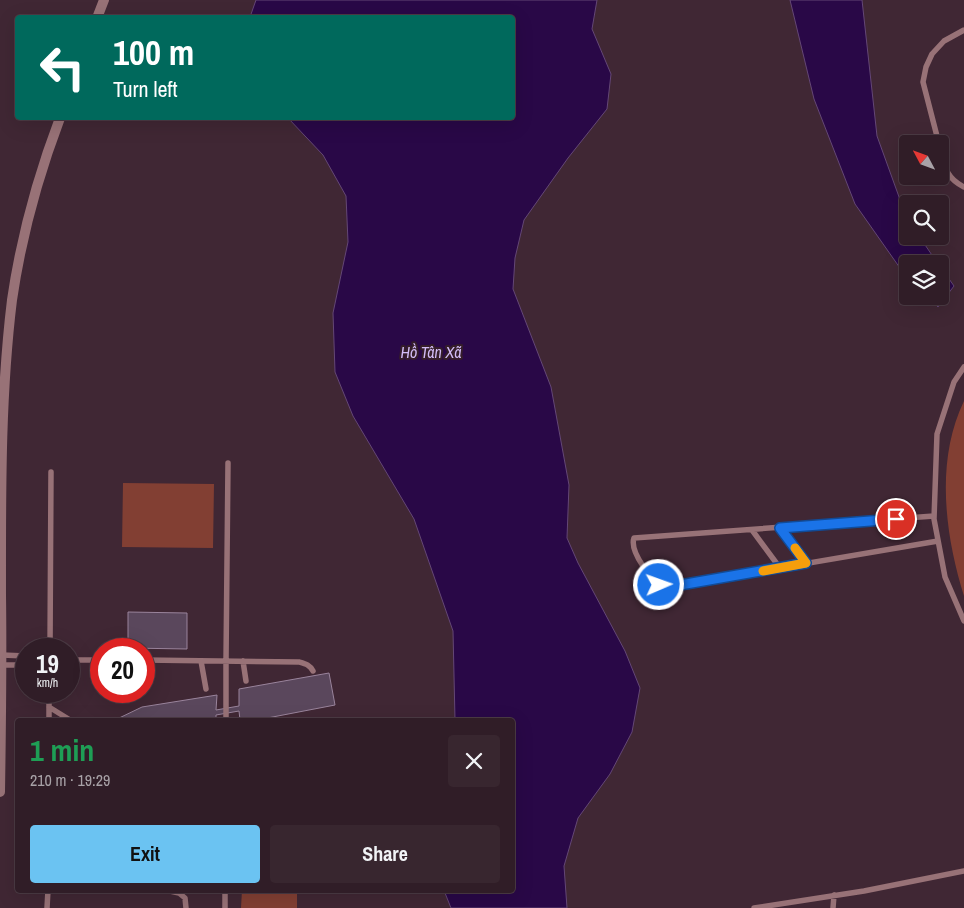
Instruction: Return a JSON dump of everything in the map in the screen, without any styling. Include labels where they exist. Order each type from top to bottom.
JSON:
[{"type":"street","points":[[98,15],[104,0]]},
{"type":"street","points":[[0,792],[2,417],[6,352],[21,248],[43,169],[59,120]]},
{"type":"lane","points":[[937,135],[923,82],[926,67],[932,54],[944,41],[964,30]]},
{"type":"lane","points":[[949,175],[952,180],[964,187]]},
{"type":"lane","points":[[964,366],[954,382],[937,434],[934,516],[945,577],[964,621]]},
{"type":"lane","points":[[226,718],[228,463]]},
{"type":"lane","points":[[50,638],[51,472]]},
{"type":"lane","points":[[934,516],[634,538],[633,543],[636,555],[643,566],[663,588],[938,541]]},
{"type":"lane","points":[[780,528],[806,563]]},
{"type":"lane","points":[[752,530],[780,568]]},
{"type":"lane","points":[[2,660],[15,658]]},
{"type":"lane","points":[[2,660],[15,663]]},
{"type":"lane","points":[[155,660],[299,662],[311,667],[313,671]]},
{"type":"lane","points":[[201,660],[206,689]]},
{"type":"lane","points":[[243,661],[246,681]]},
{"type":"lane","points":[[49,703],[49,718]]},
{"type":"lane","points":[[49,707],[67,718]]},
{"type":"lane","points":[[754,908],[794,905],[964,871]]},
{"type":"lane","points":[[47,908],[48,893]]},
{"type":"lane","points":[[179,893],[184,898],[186,908]]},
{"type":"lane","points":[[224,908],[225,893]]},
{"type":"lane","points":[[833,908],[834,896]]},
{"type":"shaded area","points":[[964,401],[964,596],[957,573],[948,523],[946,473],[949,448],[955,424]]},
{"type":"shaded area","points":[[123,483],[214,484],[213,548],[122,547]]},
{"type":"shaded area","points":[[242,893],[297,893],[297,908],[241,908]]},
{"type":"water","name":"Hồ Tân Xã","points":[[256,0],[597,0],[592,29],[611,74],[607,109],[568,158],[524,220],[515,258],[513,289],[551,387],[569,485],[567,538],[578,563],[625,651],[640,688],[632,732],[610,774],[578,818],[564,866],[567,908],[451,908],[445,893],[515,893],[515,718],[455,718],[453,631],[414,519],[353,416],[335,372],[333,313],[348,242],[346,196],[323,155],[290,120],[515,120],[515,15],[251,15]]},
{"type":"water","points":[[790,0],[862,0],[877,136],[899,197],[899,245],[925,245],[932,255],[899,255],[899,267],[855,204],[814,99]]},
{"type":"water","points":[[949,279],[954,286],[949,293]]},
{"type":"building","points":[[128,612],[187,613],[187,649],[155,648],[155,638],[128,638]]},
{"type":"building","points":[[329,673],[335,705],[267,718],[240,718],[239,711],[216,715],[216,718],[119,718],[142,707],[217,695],[216,710],[239,706],[239,689]]},
{"type":"slow traffic","points":[[763,571],[806,563],[795,548]]},
{"type":"route","points":[[659,585],[663,588],[806,563],[780,528],[896,519]]}]
